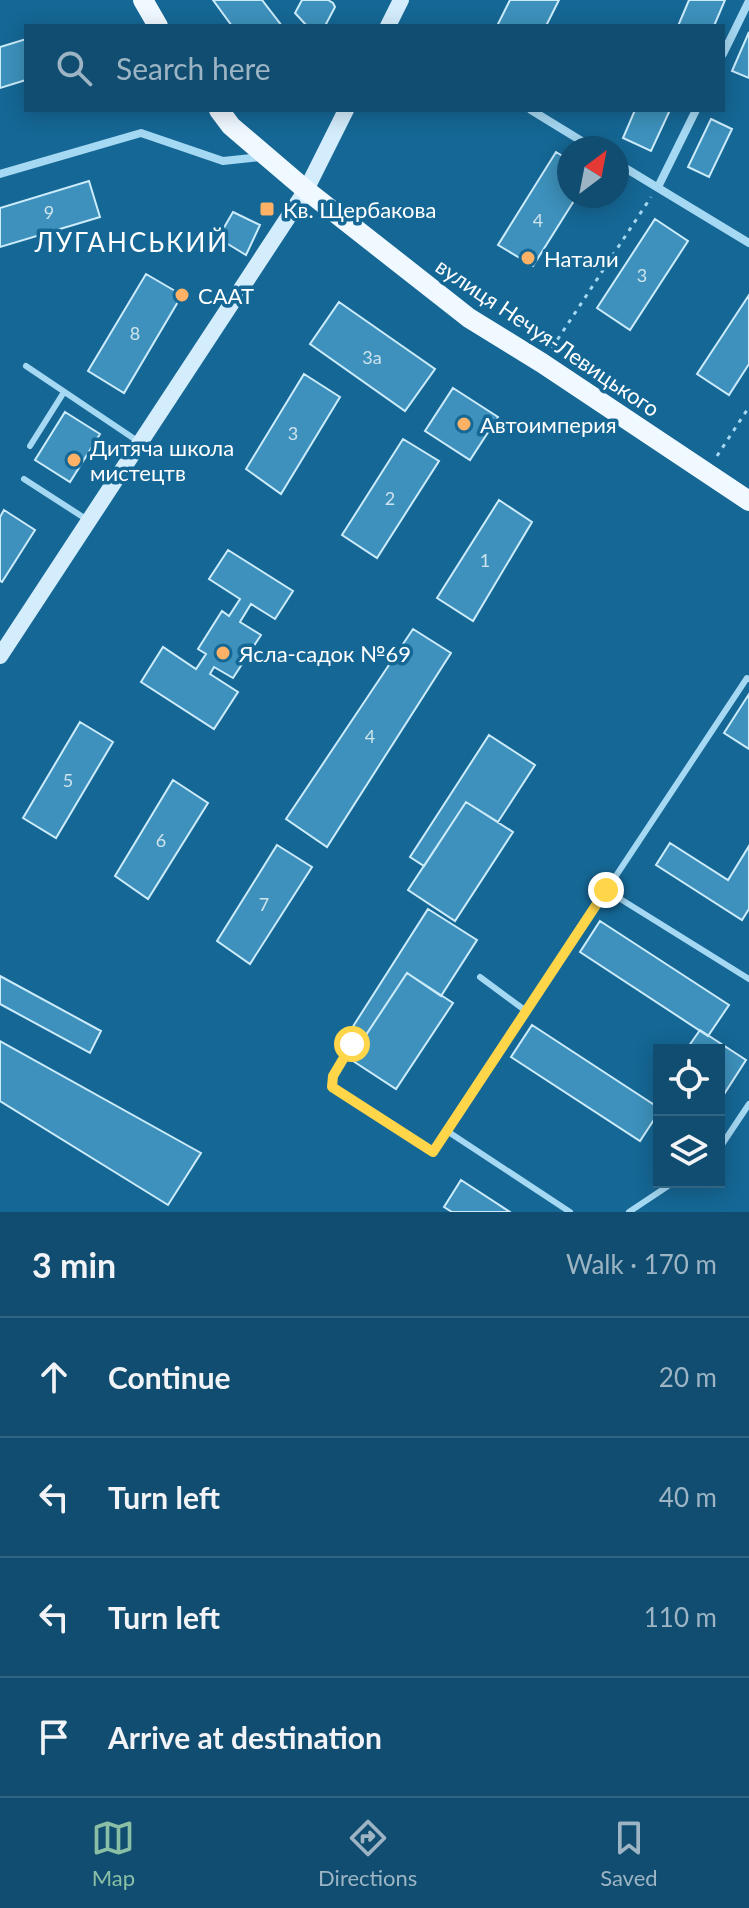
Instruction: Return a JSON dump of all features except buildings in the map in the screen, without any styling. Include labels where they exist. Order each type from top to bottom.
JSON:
[{"type":"main road","points":[[143,0],[157,24]]},
{"type":"main road","name":"вулиця Нечуя-Левицького","points":[[220,112],[231,126],[306,190],[469,318],[749,501]]},
{"type":"street","points":[[390,24],[401,0]]},
{"type":"street","points":[[725,50],[749,1]]},
{"type":"street","points":[[0,656],[306,190],[345,112]]},
{"type":"street","points":[[534,112],[573,136]]},
{"type":"street","points":[[658,187],[695,112]]},
{"type":"street","points":[[0,174],[141,133],[223,161],[267,156]]},
{"type":"street","points":[[629,170],[749,243]]},
{"type":"lane","points":[[26,366],[140,443]]},
{"type":"lane","points":[[30,446],[64,392]]},
{"type":"lane","points":[[24,479],[89,520]]},
{"type":"lane","points":[[352,1044],[333,1076],[332,1087],[433,1152],[749,679]]},
{"type":"lane","points":[[606,890],[749,979]]},
{"type":"lane","points":[[480,977],[526,1011]]},
{"type":"lane","points":[[725,1140],[749,1104]]},
{"type":"lane","points":[[447,1131],[570,1212]]},
{"type":"lane","points":[[629,1212],[665,1188]]},
{"type":"path","points":[[542,363],[658,187]]},
{"type":"path","points":[[706,473],[749,407]]},
{"type":"place","name":"Кв. Щербакова","points":[[267,209]]},
{"type":"place","name":"Натали","points":[[528,258]]},
{"type":"place","name":"СААТ","points":[[182,295]]},
{"type":"place","name":"Автоимперия","points":[[464,424]]},
{"type":"place","name":"Дитяча школа мистецтв","points":[[74,460]]},
{"type":"place","name":"Ясла-садок №69","points":[[223,653]]},
{"type":"district","name":"ЛУГАНСЬКИЙ","points":[[132,242]]},
{"type":"route","points":[[352,1044],[333,1076],[332,1087],[433,1152],[606,890]]}]
